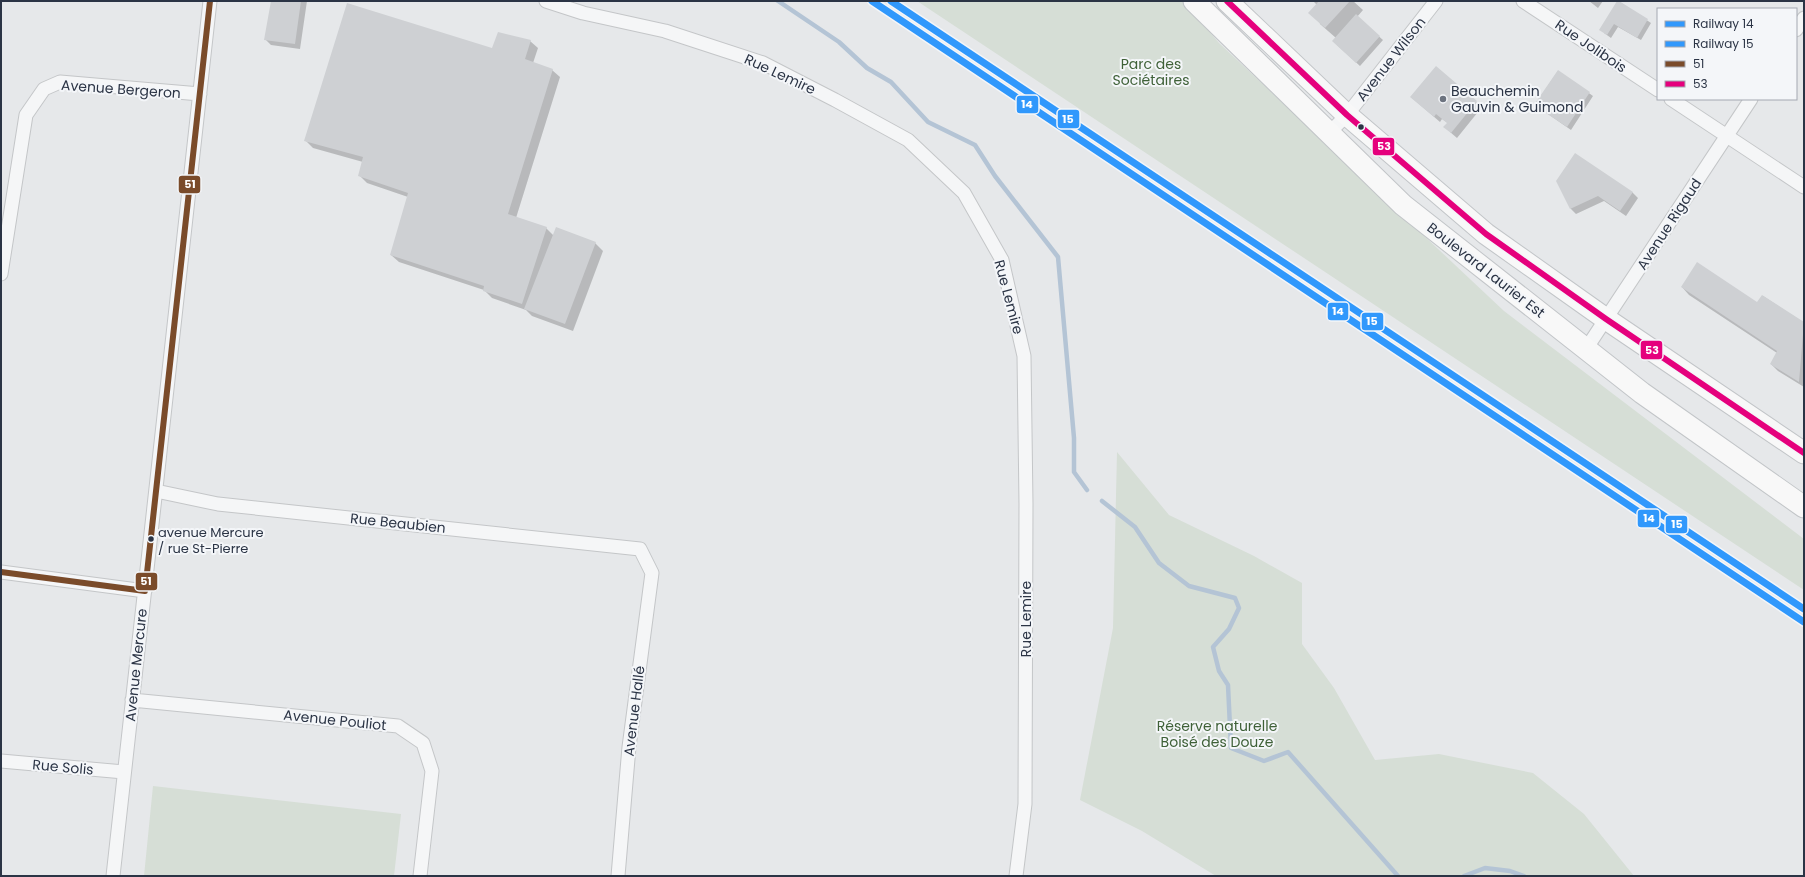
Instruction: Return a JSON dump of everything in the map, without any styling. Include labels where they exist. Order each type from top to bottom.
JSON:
[{"type":"main road","name":"Boulevard Laurier Est","points":[[1194,1],[1403,205],[1642,393],[1804,507]]},
{"type":"main road","name":"Boulevard Laurier Est","points":[[1227,1],[1347,115],[1486,234],[1606,319],[1804,453]]},
{"type":"street","name":"Avenue Mercure","points":[[113,876],[210,1]]},
{"type":"street","name":"Rue Lemire","points":[[546,1],[583,13],[665,31],[763,63],[908,140],[964,193],[1002,260],[1024,356],[1026,504],[1025,804],[1016,876]]},
{"type":"street","name":"Avenue Wilson","points":[[1330,133],[1347,115],[1436,1]]},
{"type":"street","name":"Rue Jolibois","points":[[1523,1],[1657,89]]},
{"type":"street","points":[[1797,28],[1804,18]]},
{"type":"street","name":"Avenue Bergeron","points":[[1,274],[26,115],[44,89],[60,82],[200,94]]},
{"type":"street","points":[[1672,100],[1804,188]]},
{"type":"street","name":"Avenue Rigaud","points":[[1586,349],[1749,100]]},
{"type":"street","name":"Rue Beaubien","points":[[156,491],[218,504],[640,549]]},
{"type":"street","name":"Avenue Hallé","points":[[618,876],[629,747],[652,573],[640,549]]},
{"type":"street","points":[[1,572],[144,591]]},
{"type":"street","name":"Avenue Pouliot","points":[[132,700],[398,726],[423,743],[432,771],[420,876]]},
{"type":"street","name":"Rue Solis","points":[[1,761],[124,772]]},
{"type":"green space","name":"Parc des Sociétaires","points":[[917,1],[1182,1],[1189,7],[1219,43],[1504,311],[1804,539],[1804,590]]},
{"type":"green space","name":"Réserve naturelle Boisé des Douze","points":[[1117,452],[1169,515],[1254,556],[1302,583],[1302,644],[1334,688],[1375,760],[1439,754],[1533,773],[1584,814],[1634,876],[1216,876],[1142,831],[1080,800],[1113,628]]},
{"type":"green space","points":[[153,786],[401,814],[394,876],[144,876]]},
{"type":"building","points":[[271,1],[301,1],[295,44],[264,40]]},
{"type":"building","points":[[1319,1],[1350,1],[1325,28],[1308,13]]},
{"type":"building","points":[[1617,1],[1648,19],[1637,38],[1614,24],[1607,35],[1599,30]]},
{"type":"building","points":[[347,3],[492,48],[498,32],[531,40],[525,59],[553,69],[508,214],[547,227],[522,304],[483,291],[484,286],[390,255],[408,193],[358,176],[363,157],[304,141]]},
{"type":"building","points":[[1356,14],[1380,36],[1356,63],[1332,41]]},
{"type":"building","name":"Beauchemin Gauvin & Guimond","points":[[1436,66],[1477,101],[1451,133],[1443,127],[1447,123],[1436,114],[1434,117],[1410,97]]},
{"type":"building","points":[[1558,70],[1590,92],[1567,127],[1534,105]]},
{"type":"building","points":[[1575,153],[1633,192],[1620,211],[1598,196],[1570,209],[1556,181]]},
{"type":"building","points":[[556,227],[596,242],[565,324],[524,309]]},
{"type":"building","points":[[1697,262],[1757,302],[1762,295],[1804,322],[1799,382],[1770,364],[1777,351],[1681,287]]},
{"type":"waterway","points":[[778,1],[839,42],[867,68],[891,82],[928,122],[975,145],[995,176],[1058,257],[1074,438],[1074,472],[1087,490]]},
{"type":"waterway","points":[[1102,501],[1135,527],[1159,563],[1189,586],[1235,598],[1239,608],[1229,629],[1213,647],[1219,671],[1228,685],[1231,748],[1264,761],[1288,752],[1398,876]]},
{"type":"waterway","points":[[1464,876],[1485,868],[1510,871],[1524,876]]},
{"type":"rail line","name":"14","points":[[872,1],[1804,622]]},
{"type":"rail line","name":"15","points":[[891,1],[1804,609]]},
{"type":"transit line","name":"51","points":[[1,572],[145,591],[210,1]]},
{"type":"transit line","name":"53","points":[[1227,1],[1347,115],[1486,234],[1606,319],[1804,453]]},
{"type":"place","name":"Beauchemin Gauvin & Guimond","points":[[1443,99]]},
{"type":"place","name":"avenue Mercure / rue St-Pierre","points":[[151,539]]}]
